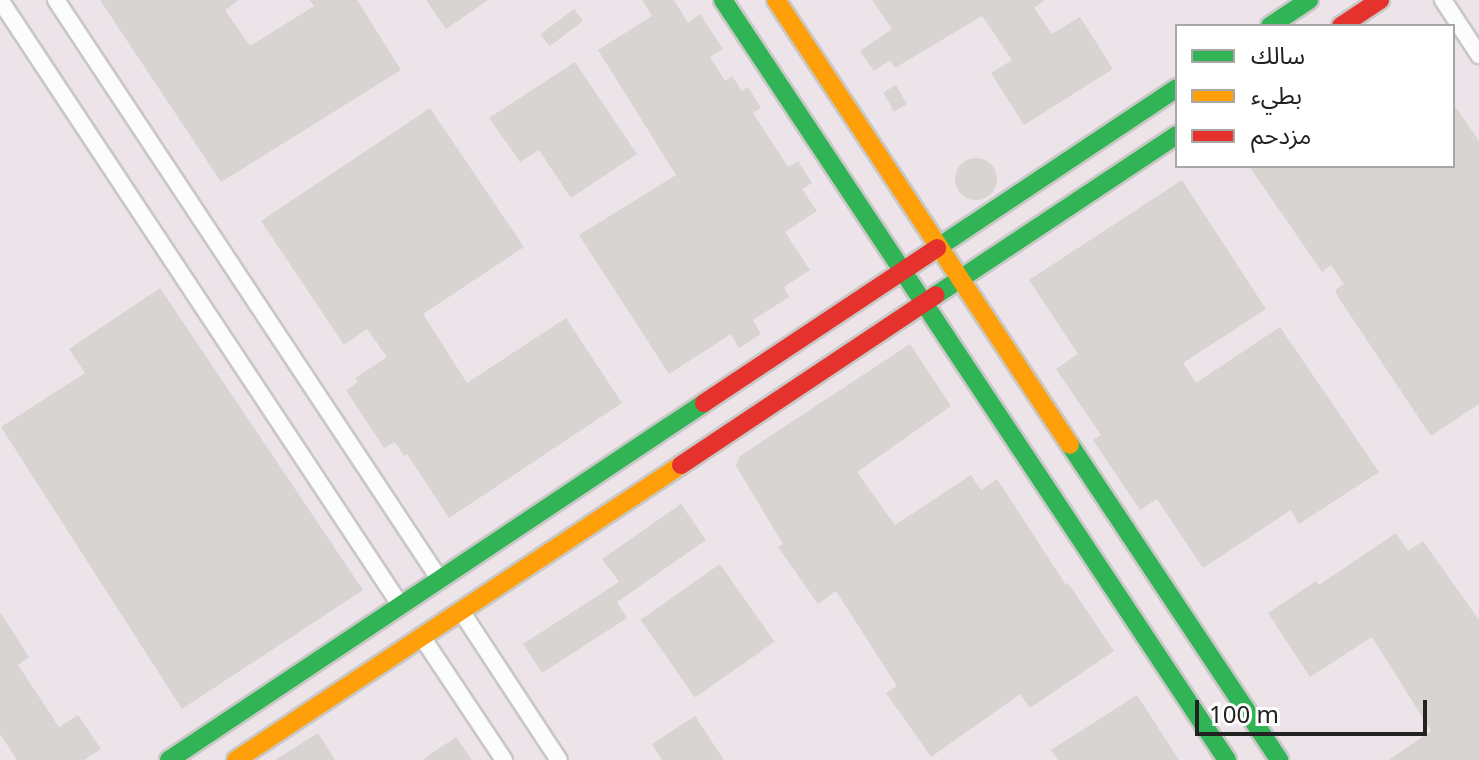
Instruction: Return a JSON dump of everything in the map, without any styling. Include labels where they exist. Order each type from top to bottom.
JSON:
[{"type":"street","points":[[0,0],[401,606]]},
{"type":"street","points":[[56,0],[440,580]]},
{"type":"street","points":[[723,0],[1227,760]]},
{"type":"street","points":[[776,0],[1279,760]]},
{"type":"street","points":[[1273,24],[1309,0]]},
{"type":"street","points":[[1344,24],[1380,0]]},
{"type":"street","points":[[1443,0],[1479,55]]},
{"type":"street","points":[[169,760],[1175,89]]},
{"type":"street","points":[[236,760],[1175,136]]},
{"type":"street","points":[[461,611],[559,760]]},
{"type":"street","points":[[422,637],[504,760]]},
{"type":"shaded area","points":[[0,0],[1479,0],[1479,760],[0,760]]},
{"type":"building","points":[[100,0],[239,0],[225,10],[250,46],[314,6],[310,0],[357,0],[401,70],[221,182]]},
{"type":"building","points":[[426,0],[488,0],[446,29]]},
{"type":"building","points":[[642,0],[674,0],[688,23],[700,14],[723,49],[710,57],[725,81],[732,76],[742,91],[748,87],[761,108],[753,113],[788,167],[798,161],[812,183],[802,189],[817,211],[785,232],[810,270],[784,287],[789,297],[753,320],[761,334],[739,348],[731,334],[669,374],[579,235],[676,175],[598,50],[652,16]]},
{"type":"building","points":[[872,0],[1045,0],[1034,8],[1052,34],[1080,17],[1113,69],[1024,125],[991,73],[1012,60],[982,16],[895,68],[890,60],[874,71],[860,51],[892,29]]},
{"type":"building","points":[[574,9],[583,21],[549,46],[540,34]]},
{"type":"building","points":[[575,62],[637,154],[571,198],[539,150],[520,162],[489,118]]},
{"type":"building","points":[[896,85],[907,104],[894,112],[883,92]]},
{"type":"building","points":[[1455,106],[1479,141],[1479,404],[1431,436],[1340,300],[1335,290],[1344,284],[1331,265],[1322,272],[1250,168],[1455,168]]},
{"type":"building","points":[[430,108],[524,247],[423,314],[467,383],[566,318],[622,403],[449,518],[407,454],[404,456],[395,442],[384,448],[346,390],[358,382],[355,378],[387,357],[367,329],[344,345],[261,221]]},
{"type":"building","points":[[976,158],[991,164],[997,179],[991,194],[976,200],[961,194],[955,179],[961,164]]},
{"type":"building","points":[[1182,180],[1266,309],[1183,363],[1196,383],[1280,327],[1379,472],[1299,524],[1291,510],[1203,568],[1157,499],[1140,510],[1093,440],[1101,435],[1056,369],[1078,354],[1029,280]]},
{"type":"building","points":[[160,288],[363,590],[182,709],[1,427],[85,373],[69,349]]},
{"type":"building","points":[[910,344],[951,406],[857,472],[895,525],[971,475],[981,490],[997,479],[1066,585],[1068,583],[1114,651],[1030,708],[1020,694],[931,757],[886,693],[897,686],[836,591],[818,604],[778,547],[783,544],[736,466],[740,456]]},
{"type":"building","points":[[681,504],[706,540],[617,602],[627,618],[542,673],[523,644],[619,582],[602,559]]},
{"type":"building","points":[[1396,533],[1408,551],[1423,541],[1479,620],[1479,760],[1389,760],[1431,731],[1372,637],[1310,677],[1268,613],[1316,581],[1319,585]]},
{"type":"building","points":[[720,564],[774,642],[695,697],[641,620]]},
{"type":"building","points":[[0,612],[29,657],[18,665],[59,727],[78,715],[101,749],[84,760],[17,760],[0,734]]},
{"type":"building","points":[[1137,695],[1179,760],[1058,760],[1051,750]]},
{"type":"building","points":[[695,716],[724,760],[662,760],[652,744]]},
{"type":"building","points":[[318,733],[335,760],[275,760]]},
{"type":"building","points":[[456,737],[472,760],[422,760]]},
{"type":"traffic: fast","points":[[723,0],[1227,760]]},
{"type":"traffic: fast","points":[[1273,24],[1309,0]]},
{"type":"traffic: fast","points":[[937,248],[1175,89]]},
{"type":"traffic: fast","points":[[936,295],[1175,136]]},
{"type":"traffic: fast","points":[[169,760],[704,403]]},
{"type":"traffic: fast","points":[[1070,445],[1279,760]]},
{"type":"traffic: slow","points":[[776,0],[1070,445]]},
{"type":"traffic: slow","points":[[236,760],[681,465]]},
{"type":"traffic: jam","points":[[1344,24],[1380,0]]},
{"type":"traffic: jam","points":[[704,403],[937,248]]},
{"type":"traffic: jam","points":[[681,465],[936,295]]}]
